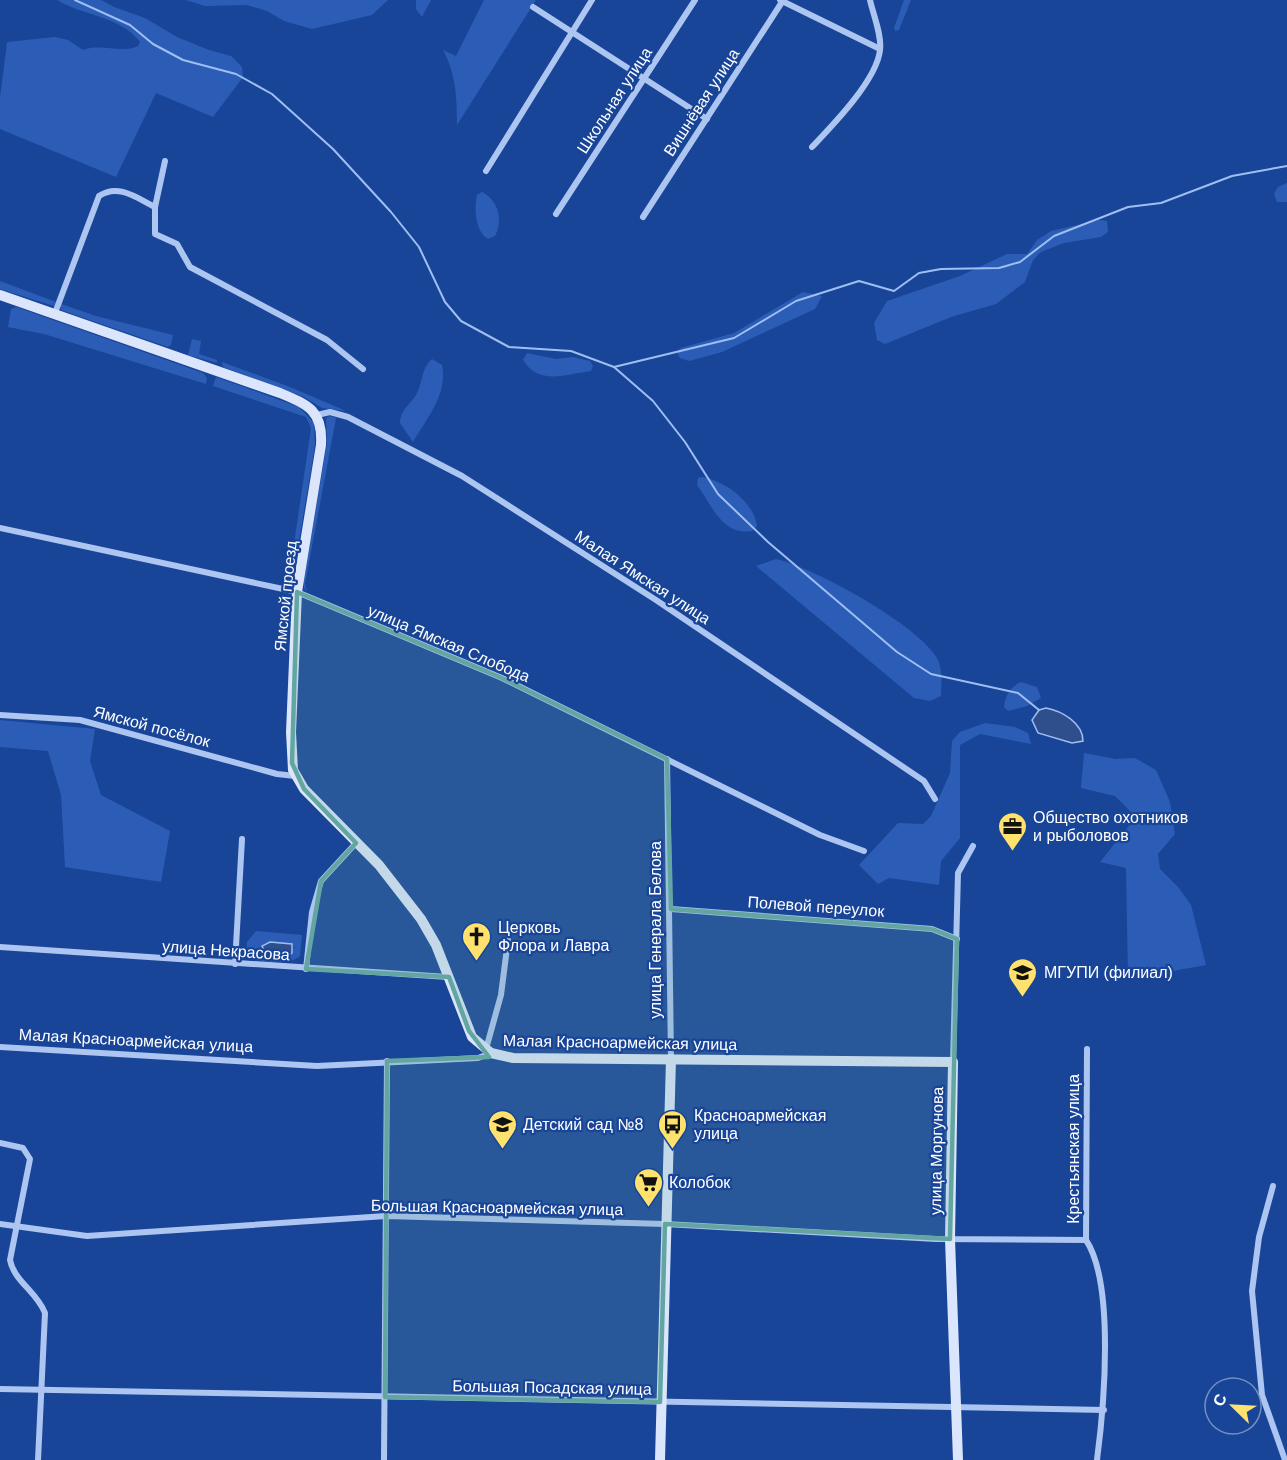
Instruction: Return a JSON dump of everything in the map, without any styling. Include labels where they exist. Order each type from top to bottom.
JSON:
[{"type":"main road","points":[[0,295],[293,398],[316,415]]},
{"type":"main road","name":"Ямской проезд","points":[[295,776],[291,732],[297,592],[321,445],[321,426],[316,415]]},
{"type":"main road","points":[[295,776],[379,865],[421,919],[449,977],[469,1031],[489,1052]]},
{"type":"main road","name":"Малая Красноармейская улица","points":[[489,1052],[513,1058],[953,1062]]},
{"type":"main road","name":"улица Генерала Белова","points":[[660,1460],[671,1059]]},
{"type":"main road","name":"улица Моргунова","points":[[953,1062],[950,1239],[958,1460]]},
{"type":"street","points":[[486,171],[592,0]]},
{"type":"street","name":"Школьная улица","points":[[556,214],[695,0]]},
{"type":"street","points":[[812,147],[842,116],[864,84],[880,49],[870,0]]},
{"type":"street","points":[[781,1],[880,49]]},
{"type":"street","name":"Вишнёвая улица","points":[[643,217],[781,1]]},
{"type":"street","points":[[533,7],[706,119]]},
{"type":"street","points":[[165,160],[155,207],[155,234],[177,244],[190,267],[327,340],[363,369]]},
{"type":"street","points":[[55,313],[99,196],[105,192],[121,190],[155,207]]},
{"type":"street","name":"Малая Ямская улица","points":[[316,415],[330,412],[348,417],[462,476],[656,600],[924,781],[935,799]]},
{"type":"street","name":"улица Ямская Слобода","points":[[0,528],[297,592],[502,678],[820,835],[864,851]]},
{"type":"street","name":"Ямской посёлок","points":[[0,715],[80,720],[277,774],[295,776]]},
{"type":"street","name":"улица Генерала Белова","points":[[668,759],[671,1059]]},
{"type":"street","points":[[235,964],[242,840]]},
{"type":"street","points":[[306,969],[312,912],[321,881],[356,843]]},
{"type":"street","name":"улица Моргунова","points":[[953,1062],[958,873],[973,846]]},
{"type":"street","name":"Полевой переулок","points":[[671,909],[932,929],[957,939]]},
{"type":"street","points":[[489,1052],[501,995],[508,940]]},
{"type":"street","name":"улица Некрасова","points":[[0,947],[449,977]]},
{"type":"street","name":"Малая Красноармейская улица","points":[[0,1047],[317,1065],[478,1058],[489,1052]]},
{"type":"street","name":"Крестьянская улица","points":[[1087,1049],[1086,1240],[1095,1253],[1103,1286],[1104,1410],[1097,1460]]},
{"type":"street","points":[[384,1460],[387,1061]]},
{"type":"street","points":[[0,1143],[23,1148],[30,1159],[10,1260],[12,1270],[40,1300],[45,1313],[38,1460]]},
{"type":"street","points":[[1273,1186],[1259,1236],[1252,1291],[1262,1395],[1285,1460]]},
{"type":"street","name":"Большая Красноармейская улица","points":[[0,1224],[87,1236],[386,1216],[665,1224],[950,1239],[1086,1240]]},
{"type":"street","name":"Большая Посадская улица","points":[[0,1389],[1104,1410]]},
{"type":"highlighted area","points":[[297,592],[502,678],[667,759],[671,909],[932,929],[957,939],[950,1239],[665,1224],[660,1402],[385,1397],[387,1061],[489,1057],[469,1031],[449,977],[306,969],[321,881],[356,843],[304,789],[292,763]]},
{"type":"shaded area","points":[[57,0],[101,0],[145,18],[177,37],[231,56],[242,67],[243,77],[213,117],[156,93],[116,177],[0,129],[0,98],[7,42],[55,37],[68,40],[83,50],[90,48],[125,49],[138,46],[140,42],[123,27]]},
{"type":"shaded area","points":[[186,0],[388,0],[372,15],[312,29],[284,21],[267,11],[247,5],[205,6]]},
{"type":"shaded area","points":[[416,0],[431,0],[422,17],[416,9]]},
{"type":"shaded area","points":[[484,0],[536,0],[457,125],[455,86],[451,68],[443,50],[456,56]]},
{"type":"shaded area","points":[[904,0],[911,0],[899,30],[895,31],[894,28]]},
{"type":"shaded area","points":[[1287,183],[1287,202],[1277,202],[1274,194],[1278,187]]},
{"type":"shaded area","points":[[482,192],[492,200],[499,217],[495,236],[488,239],[480,231],[476,219],[477,195]]},
{"type":"shaded area","points":[[1099,220],[1107,221],[1108,232],[1101,237],[1064,243],[1041,252],[1033,260],[1025,282],[996,304],[951,317],[885,344],[877,340],[874,323],[887,301],[960,276],[1007,254],[1027,254],[1037,240],[1051,231]]},
{"type":"shaded area","points":[[0,281],[56,302],[54,306],[0,289]]},
{"type":"shaded area","points":[[803,292],[822,296],[815,309],[722,352],[689,361],[680,358],[677,352],[681,348],[734,333]]},
{"type":"shaded area","points":[[61,304],[96,316],[173,335],[171,345],[168,347],[61,310]]},
{"type":"shaded area","points":[[16,307],[203,373],[207,378],[206,384],[44,334],[8,327],[11,309]]},
{"type":"shaded area","points":[[192,339],[201,341],[199,354],[217,360],[217,363],[188,355]]},
{"type":"shaded area","points":[[527,353],[556,359],[573,357],[590,361],[593,366],[591,371],[563,376],[545,376],[529,368],[523,360]]},
{"type":"shaded area","points":[[432,359],[442,365],[442,386],[430,415],[413,442],[400,423],[401,418],[416,395],[426,367]]},
{"type":"shaded area","points":[[222,362],[346,411],[322,408],[304,397],[223,367]]},
{"type":"shaded area","points":[[216,377],[299,407],[314,423],[315,445],[293,577],[288,585],[311,428],[306,417],[213,386]]},
{"type":"shaded area","points":[[330,416],[336,418],[305,584],[307,591],[304,588],[304,580],[327,443],[326,418]]},
{"type":"shaded area","points":[[702,477],[720,483],[737,494],[755,517],[757,526],[752,531],[742,531],[725,524],[697,485],[698,478]]},
{"type":"shaded area","points":[[776,559],[815,573],[889,615],[911,631],[928,646],[940,664],[941,696],[930,701],[914,698],[756,566]]},
{"type":"shaded area","points":[[1021,682],[1037,687],[1041,698],[1027,706],[1008,711],[1004,707],[1007,695],[1014,686]]},
{"type":"shaded area","points":[[1046,708],[1059,712],[1076,723],[1083,741],[1072,743],[1038,733],[1032,720],[1039,710]]},
{"type":"shaded area","points":[[0,720],[95,729],[90,761],[101,795],[170,831],[161,882],[65,867],[61,795],[48,751],[0,747]]},
{"type":"shaded area","points":[[985,723],[1015,727],[1028,733],[1031,744],[980,734],[960,745],[960,838],[941,861],[939,885],[889,878],[878,884],[859,865],[898,823],[923,824],[931,816],[950,773],[952,741],[960,732]]},
{"type":"shaded area","points":[[1084,753],[1115,759],[1135,758],[1156,770],[1170,802],[1175,834],[1158,854],[1160,869],[1178,887],[1191,905],[1206,965],[1128,979],[1126,868],[1100,862],[1136,817],[1115,796],[1081,788]]},
{"type":"shaded area","points":[[256,931],[302,935],[300,956],[282,962],[266,962],[246,957],[247,942]],"holes":[[[265,943],[286,943],[294,947],[287,957],[266,955]]]},
{"type":"shaded area","points":[[270,942],[292,944],[292,953],[287,957],[266,955],[262,946]]},
{"type":"waterway","points":[[75,0],[130,25],[153,44],[183,60],[236,74],[272,94],[333,149],[391,212],[419,247],[445,302],[461,321],[509,347],[571,351],[614,367],[734,338],[796,301],[859,281],[894,291],[919,273],[941,269],[999,268],[1020,262],[1054,236],[1128,207],[1161,203],[1232,176],[1287,166]]},
{"type":"waterway","points":[[614,367],[653,401],[685,442],[718,494],[768,542],[897,652],[931,674],[1018,693],[1039,710]]},
{"type":"place","name":"Общество охотников и рыболовов","points":[[1012,852]]},
{"type":"place","name":"Церковь Флора и Лавра","points":[[477,962]]},
{"type":"place","name":"МГУПИ (филиал)","points":[[1023,998]]},
{"type":"place","name":"Детский сад №8","points":[[502,1150]]},
{"type":"place","name":"Красноармейская улица","points":[[673,1150]]},
{"type":"place","name":"Колобок","points":[[648,1208]]}]
